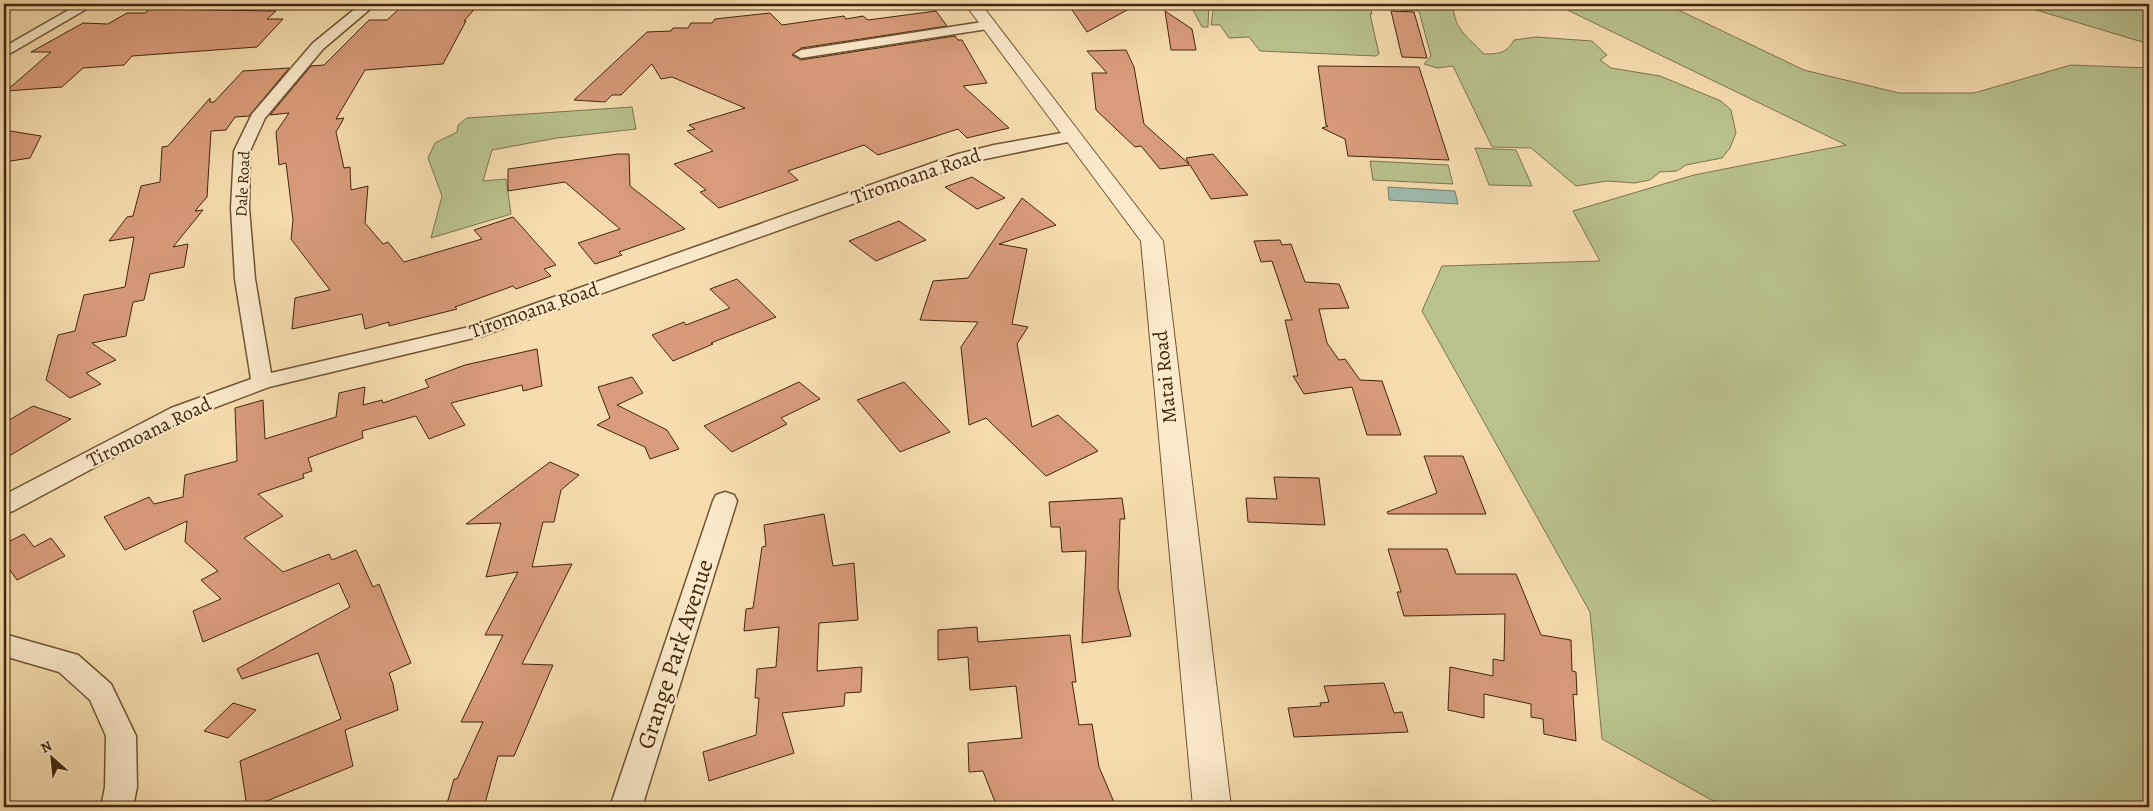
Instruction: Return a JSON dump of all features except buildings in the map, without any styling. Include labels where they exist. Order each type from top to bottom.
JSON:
[{"type":"street","points":[[4,53],[88,4]]},
{"type":"street","name":"Dale Road","points":[[262,382],[245,279],[240,208],[242,151],[258,117],[318,46],[334,30],[369,4]]},
{"type":"street","name":"Matai Road","points":[[973,4],[1152,241],[1212,807]]},
{"type":"street","points":[[801,54],[990,25]]},
{"type":"street","name":"Tiromoana Road","points":[[4,505],[179,413],[262,382],[475,332],[964,158],[994,150],[1073,136]]},
{"type":"street","name":"Grange Park Avenue","points":[[626,807],[725,501]]},
{"type":"street","points":[[4,645],[68,663],[102,692],[121,736],[121,787],[117,807]]},
{"type":"green space","points":[[1190,4],[1209,4],[1208,27],[1202,27]]},
{"type":"green space","points":[[1214,4],[1358,4],[1356,5],[1370,6],[1379,54],[1376,56],[1260,51],[1249,37],[1229,38],[1220,25],[1211,25]]},
{"type":"green space","points":[[1399,4],[1453,4],[1456,20],[1462,32],[1484,54],[1502,52],[1514,40],[1536,37],[1592,41],[1607,55],[1600,60],[1611,68],[1660,76],[1721,101],[1731,110],[1736,133],[1730,148],[1722,158],[1686,165],[1677,171],[1660,172],[1650,180],[1635,183],[1607,181],[1576,186],[1531,148],[1492,147],[1453,66],[1437,68],[1424,64],[1431,56],[1419,11],[1401,10]]},
{"type":"green space","points":[[1555,4],[1666,4],[1804,70],[1899,93],[1974,93],[2071,65],[2149,68],[2149,807],[1724,807],[1602,739],[1590,612],[1422,311],[1442,266],[1600,261],[1573,211],[1694,175],[1846,145]]},
{"type":"green space","points":[[2016,4],[2149,4],[2149,44]]},
{"type":"green space","points":[[632,107],[636,129],[557,138],[492,150],[483,181],[506,179],[511,214],[431,238],[442,196],[428,158],[435,143],[457,132],[458,125],[467,118]]},
{"type":"green space","points":[[1475,148],[1516,150],[1532,186],[1489,185]]},
{"type":"green space","points":[[1370,161],[1448,165],[1453,184],[1373,180]]},
{"type":"shaded area","points":[[1388,187],[1455,191],[1458,204],[1389,200]]}]
